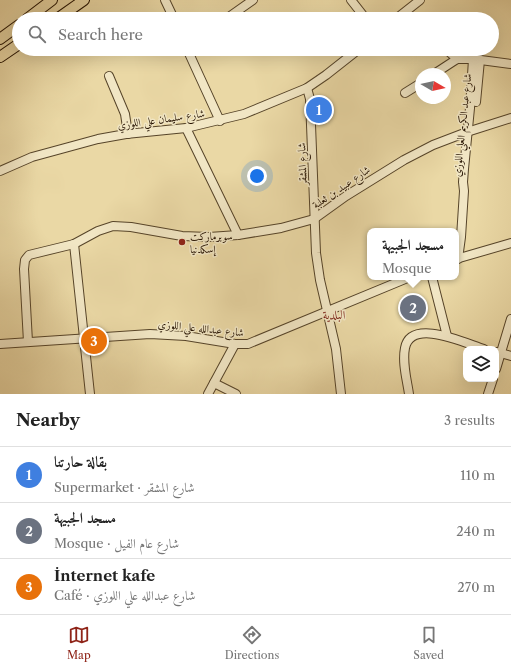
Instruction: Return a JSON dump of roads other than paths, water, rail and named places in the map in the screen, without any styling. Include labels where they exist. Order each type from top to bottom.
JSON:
[{"type":"main road","points":[[66,12],[84,0]]},
{"type":"main road","points":[[35,12],[47,1]]},
{"type":"main road","points":[[0,39],[12,30]]},
{"type":"main road","points":[[0,57],[12,49]]},
{"type":"street","points":[[165,0],[171,12]]},
{"type":"street","points":[[236,12],[253,0]]},
{"type":"street","points":[[351,0],[360,12]]},
{"type":"street","points":[[407,12],[420,0]]},
{"type":"street","points":[[190,56],[220,121]]},
{"type":"street","name":"شارع سليمان علي اللوزي","points":[[0,171],[32,157],[98,139],[128,134],[186,128],[244,114],[307,88],[350,56]]},
{"type":"street","points":[[454,56],[457,59]]},
{"type":"street","points":[[443,68],[457,59],[477,59],[511,64]]},
{"type":"street","name":"شارع عبد الكريم العلي اللوزي","points":[[459,252],[464,192],[467,183],[477,59]]},
{"type":"street","points":[[110,76],[125,114],[128,134]]},
{"type":"street","points":[[405,94],[415,87]]},
{"type":"street","name":"شارع المشقر","points":[[307,88],[310,99],[316,253],[320,280],[336,349],[341,394]]},
{"type":"street","name":"شارع عبيد بن ثعلبة","points":[[28,342],[24,269],[25,260],[29,255],[74,244],[98,231],[113,226],[141,228],[182,236],[210,237],[238,235],[281,228],[314,219],[346,196],[404,160],[433,145],[511,118]]},
{"type":"street","points":[[186,128],[238,235]]},
{"type":"street","points":[[74,244],[90,394]]},
{"type":"street","points":[[459,258],[511,244]]},
{"type":"street","name":"شارع عبدالله علي اللوزي","points":[[0,344],[138,334],[159,334],[186,336],[235,344],[252,344],[403,280]]},
{"type":"street","points":[[433,280],[447,336]]},
{"type":"street","points":[[511,319],[499,353],[511,356]]},
{"type":"street","points":[[409,394],[404,356],[407,342],[416,336],[427,334],[447,336],[475,346]]},
{"type":"street","points":[[208,394],[235,344]]},
{"type":"street","points":[[488,394],[492,382]]},
{"type":"street","points":[[214,383],[236,394]]},
{"type":"place","name":"بقالة حارتنا","points":[[319,110]]},
{"type":"place","name":"سوبرماركت إسكدنيا","points":[[182,242]]},
{"type":"place","name":"مسجد الجبيهة","points":[[413,308]]},
{"type":"place","name":"İnternet kafe","points":[[94,341]]},
{"type":"district","name":"البلدية","points":[[334,315]]}]
